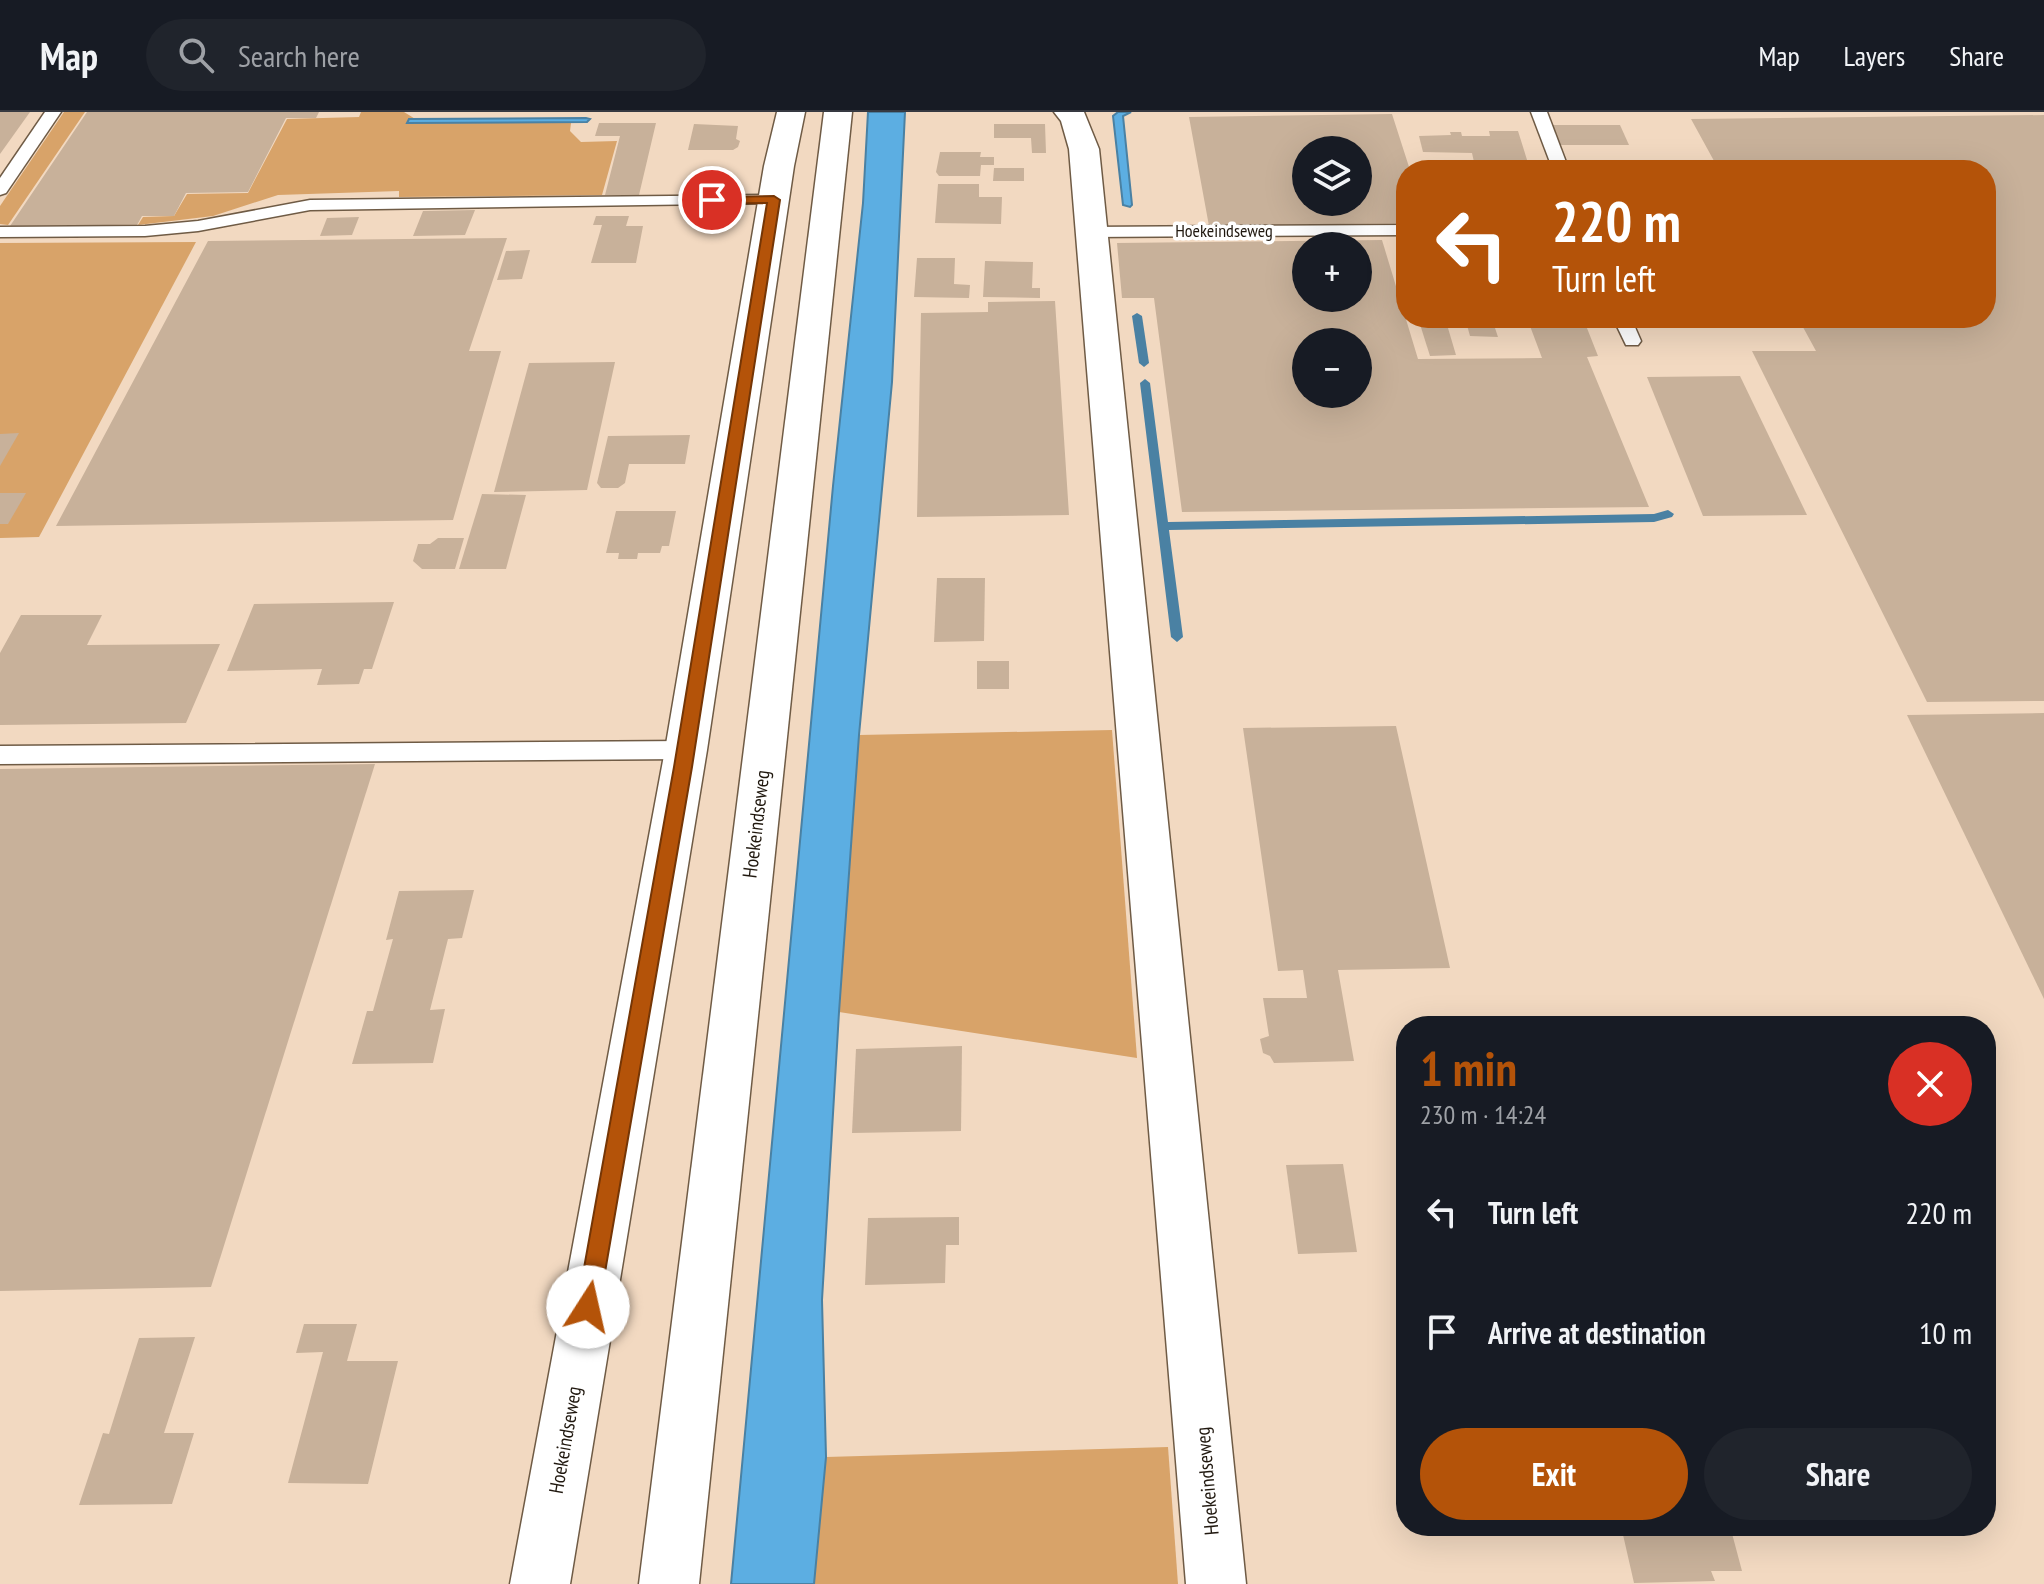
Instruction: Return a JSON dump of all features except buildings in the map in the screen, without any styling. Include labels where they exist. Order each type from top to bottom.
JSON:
[{"type":"street","name":"Hoekeindseweg","points":[[540,1584],[686,750],[774,200],[791,112]]},
{"type":"street","name":"Hoekeindseweg","points":[[669,1584],[838,112]]},
{"type":"street","name":"Hoekeindseweg","points":[[1068,112],[1074,118],[1084,149],[1216,1584]]},
{"type":"lane","points":[[0,190],[53,112]]},
{"type":"lane","points":[[1539,112],[1557,160]]},
{"type":"lane","points":[[0,232],[145,231],[198,226],[310,205],[774,200]]},
{"type":"lane","name":"Hoekeindseweg","points":[[1090,232],[1396,230]]},
{"type":"lane","points":[[1626,328],[1632,341]]},
{"type":"lane","points":[[0,755],[686,750]]},
{"type":"shaded area","points":[[64,112],[85,112],[8,225],[0,224],[0,206]]},
{"type":"shaded area","points":[[361,112],[404,112],[417,120],[407,123],[571,123],[570,131],[581,142],[617,141],[602,195],[399,197],[399,191],[278,195],[213,216],[138,225],[143,217],[174,216],[187,194],[248,193],[287,119],[359,117]]},
{"type":"shaded area","points":[[196,242],[39,537],[0,538],[0,243]]},
{"type":"shaded area","points":[[1112,730],[1137,1058],[839,1012],[859,735]]},
{"type":"shaded area","points":[[1168,1447],[1178,1584],[814,1584],[826,1457]]},
{"type":"water","points":[[868,112],[905,112],[892,382],[859,735],[822,1300],[826,1457],[814,1584],[731,1584],[833,486],[863,203]]},
{"type":"water","points":[[1118,112],[1131,112],[1123,116],[1130,207],[1123,205],[1113,116]]},
{"type":"water","points":[[409,119],[590,119],[587,122],[407,123]]},
{"type":"waterway","points":[[1137,316],[1144,363]]},
{"type":"waterway","points":[[1145,383],[1163,526]]},
{"type":"waterway","points":[[1163,526],[1654,518],[1668,514]]},
{"type":"waterway","points":[[1163,526],[1177,637]]},
{"type":"route","points":[[588,1307],[683,767],[774,200],[712,200]]}]
